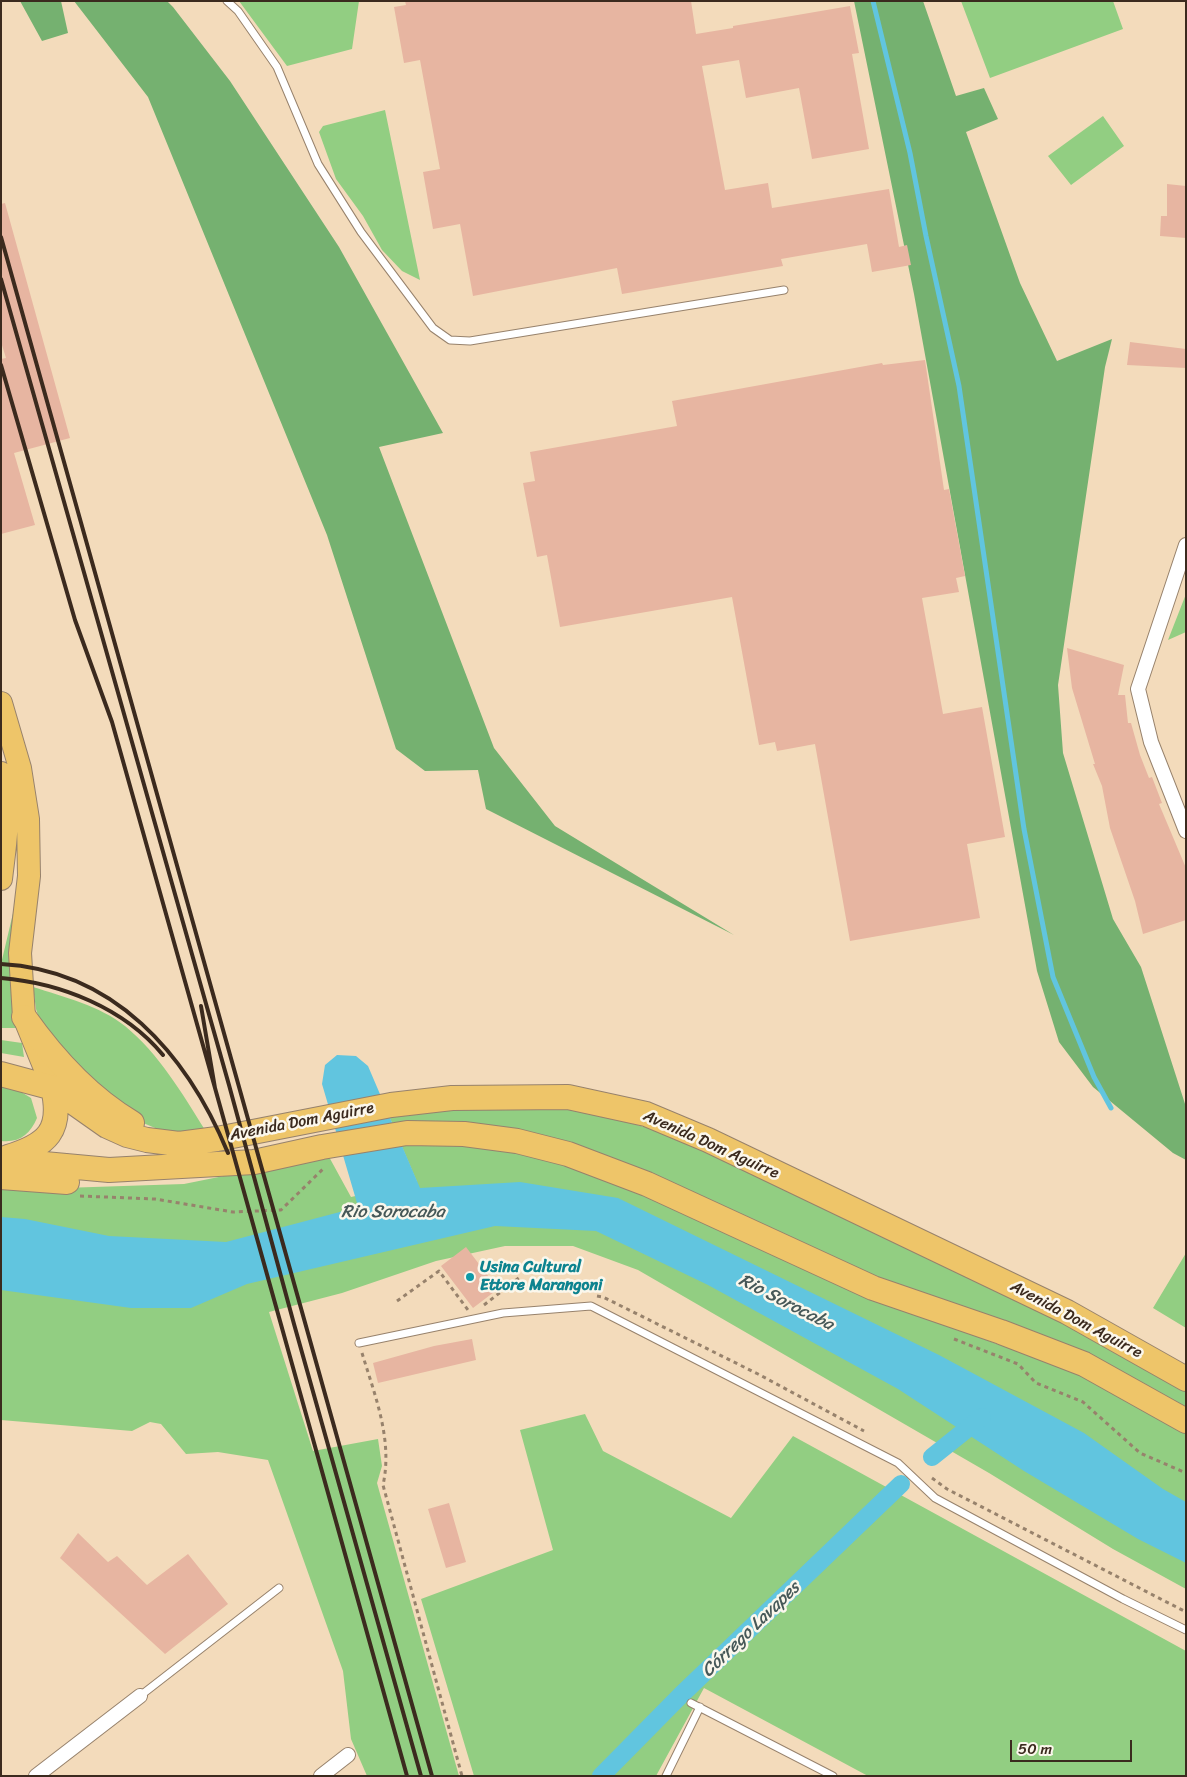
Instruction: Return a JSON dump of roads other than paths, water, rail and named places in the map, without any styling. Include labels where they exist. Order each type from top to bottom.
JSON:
[{"type":"highway","points":[[24,1017],[45,1048],[118,1114],[149,1133],[180,1144]]},
{"type":"highway","name":"Avenida Dom Aguirre","points":[[1,1074],[53,1088],[107,1126],[127,1135],[147,1140],[180,1144],[217,1139],[391,1105],[452,1098],[568,1097],[646,1114],[708,1140],[1067,1312],[1186,1379]]},
{"type":"highway","points":[[1,1160],[33,1150],[54,1127],[57,1106],[53,1088]]},
{"type":"highway","name":"Avenida Dom Aguirre","points":[[1,1160],[109,1170],[325,1156],[407,1133],[464,1134],[517,1141],[568,1154],[647,1184],[873,1288],[1001,1332],[1084,1364],[1186,1420]]},
{"type":"highway","points":[[1,1177],[69,1182],[186,1178],[254,1162]]},
{"type":"main road","points":[[1,703],[20,768],[28,819],[29,876],[20,953],[24,1017],[53,1088]]},
{"type":"main road","points":[[2,777],[7,826],[2,869]]},
{"type":"main road","points":[[1,824],[2,869]]},
{"type":"street","points":[[1186,545],[1138,689],[1151,742],[1186,831]]},
{"type":"street","points":[[36,1776],[140,1696]]},
{"type":"street","points":[[322,1776],[348,1755]]},
{"type":"lane","points":[[227,1],[238,11],[277,67],[318,164],[361,232],[433,328],[450,340],[470,341],[784,290]]},
{"type":"lane","points":[[359,1343],[503,1313],[590,1306],[898,1463],[935,1498],[1123,1600],[1186,1630]]},
{"type":"lane","points":[[140,1696],[279,1588]]},
{"type":"lane","points":[[691,1703],[833,1776]]},
{"type":"lane","points":[[666,1776],[700,1707]]},
{"type":"water","name":"Rio Sorocaba","points":[[337,1055],[356,1056],[368,1066],[420,1188],[520,1182],[618,1198],[939,1355],[1084,1433],[1163,1489],[1186,1502],[1186,1563],[1138,1539],[1024,1471],[898,1389],[708,1285],[596,1231],[495,1226],[247,1284],[191,1308],[131,1308],[1,1290],[1,1217],[25,1219],[109,1236],[226,1242],[355,1208],[357,1203],[322,1084],[325,1065]]},
{"type":"waterway","points":[[873,1],[910,153],[959,386],[1024,829],[1053,977],[1094,1077],[1111,1108]]},
{"type":"waterway","name":"Córrego Lavapes","points":[[932,1457],[982,1417]]},
{"type":"waterway","name":"Córrego Lavapes","points":[[601,1776],[681,1695],[901,1484]]},
{"type":"railway","points":[[1,237],[432,1776]]},
{"type":"railway","points":[[1,279],[229,1085],[421,1776]]},
{"type":"railway","points":[[1,365],[75,620],[112,722],[215,1088],[201,1006]]},
{"type":"railway","points":[[1,964],[42,970],[78,982],[112,1000],[142,1024],[168,1051],[191,1083],[211,1117],[228,1153]]},
{"type":"railway","points":[[1,978],[46,986],[90,1001],[130,1024],[163,1055]]},
{"type":"railway","points":[[215,1088],[407,1776]]},
{"type":"place","name":"Usina Cultural Ettore Marangoni","points":[[470,1277]]}]
